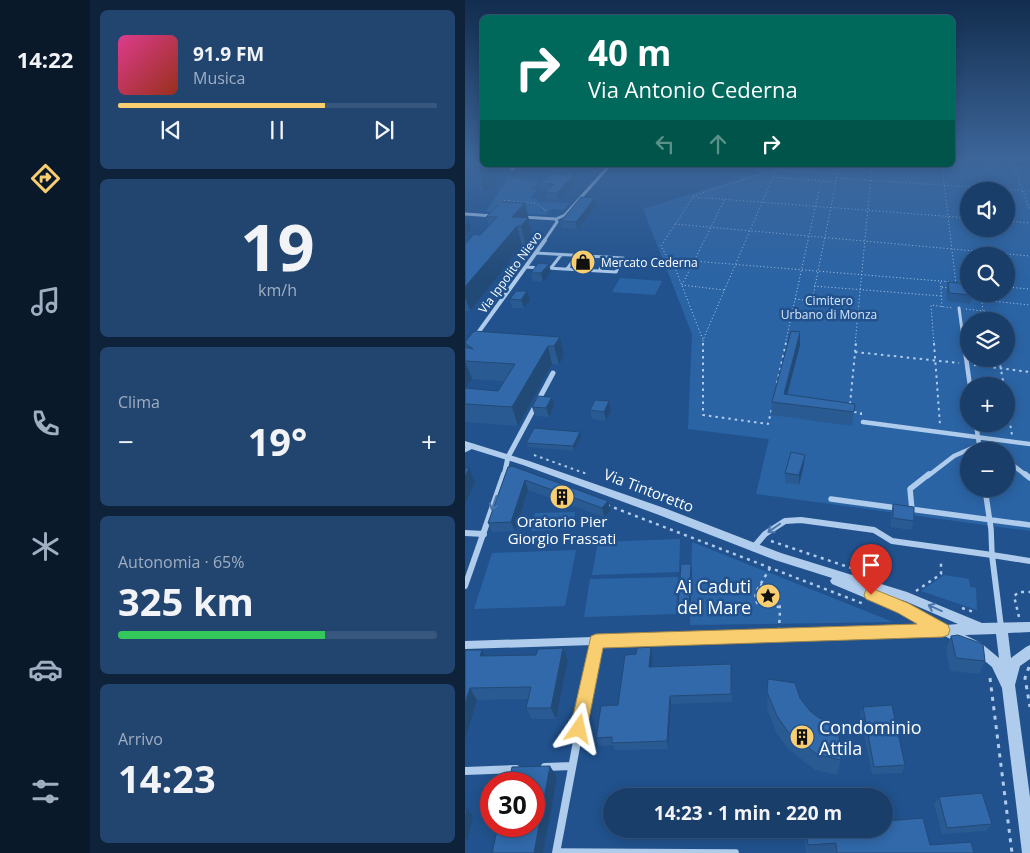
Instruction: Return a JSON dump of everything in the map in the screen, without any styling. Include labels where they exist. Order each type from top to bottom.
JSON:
[{"type":"street","name":"Via Ippolito Nievo","points":[[470,343],[536,253],[554,227],[556,219],[565,215],[579,200]]},
{"type":"street","points":[[465,214],[496,216]]},
{"type":"street","points":[[520,217],[556,219]]},
{"type":"street","points":[[959,308],[960,315]]},
{"type":"street","points":[[465,586],[506,469],[508,456],[553,373]]},
{"type":"street","points":[[863,422],[1014,442]]},
{"type":"street","points":[[977,432],[979,442]]},
{"type":"street","points":[[1015,442],[1030,444]]},
{"type":"street","name":"Via Tintoretto","points":[[468,447],[508,456],[663,512],[753,548],[907,597],[980,628]]},
{"type":"street","points":[[912,510],[910,489],[954,456],[960,454]]},
{"type":"street","points":[[1015,467],[1030,478]]},
{"type":"street","points":[[986,497],[1030,853]]},
{"type":"street","points":[[831,499],[1030,525]]},
{"type":"street","points":[[753,548],[765,534],[785,521],[801,520],[874,530],[892,541],[1030,561]]},
{"type":"street","points":[[465,533],[484,534]]},
{"type":"street","name":"Via Tintoretto","points":[[779,557],[903,608],[967,641],[986,653],[1000,670],[1008,686]]},
{"type":"street","name":"Via Tintoretto","points":[[943,630],[1026,627]]},
{"type":"street","points":[[465,645],[943,630]]},
{"type":"street","points":[[556,852],[596,641]]},
{"type":"street","points":[[1008,686],[1015,663],[1030,651]]},
{"type":"street","points":[[533,768],[571,766]]},
{"type":"street","points":[[465,772],[523,768]]},
{"type":"lane","points":[[526,267],[616,272],[623,258],[536,253]]},
{"type":"lane","points":[[551,268],[561,255]]},
{"type":"lane","points":[[567,269],[576,256]]},
{"type":"lane","points":[[584,270],[592,256]]},
{"type":"lane","points":[[599,271],[607,257]]},
{"type":"lane","points":[[556,852],[736,852]]},
{"type":"path","points":[[691,200],[661,246],[668,259],[960,283]]},
{"type":"path","points":[[682,286],[725,200]]},
{"type":"path","points":[[735,200],[960,218]]},
{"type":"path","points":[[776,386],[816,200]]},
{"type":"path","points":[[795,300],[812,302],[833,200]]},
{"type":"path","points":[[863,422],[861,413],[849,411],[868,200]]},
{"type":"path","points":[[941,287],[956,289],[946,200]]},
{"type":"path","points":[[510,201],[507,206],[498,204],[501,201],[510,201],[539,204],[546,210],[541,212]]},
{"type":"path","points":[[703,340],[762,202]]},
{"type":"path","points":[[1015,222],[1030,223]]},
{"type":"path","points":[[675,224],[825,236],[1030,256]]},
{"type":"path","points":[[672,260],[703,340],[703,415],[768,424],[772,405]]},
{"type":"path","points":[[940,281],[942,307]]},
{"type":"path","points":[[682,286],[724,290]]},
{"type":"path","points":[[815,286],[941,296]]},
{"type":"path","points":[[1015,288],[1030,290]]},
{"type":"path","points":[[982,302],[983,311]]},
{"type":"path","points":[[1001,302],[1030,305]]},
{"type":"path","points":[[941,433],[931,305],[989,312]]},
{"type":"path","points":[[855,352],[960,363]]},
{"type":"path","points":[[992,367],[1030,372]]},
{"type":"path","points":[[1001,368],[1002,377]]},
{"type":"path","points":[[1012,432],[1014,442]]},
{"type":"path","points":[[598,502],[872,608]]},
{"type":"path","points":[[914,592],[941,574],[941,562]]},
{"type":"path","points":[[770,568],[756,592],[755,600],[759,605],[779,607]]},
{"type":"path","points":[[760,585],[775,590],[778,595],[779,635]]},
{"type":"path","points":[[1026,627],[1014,596],[1019,592],[1030,592]]},
{"type":"path","points":[[1030,665],[1025,678],[1030,707]]},
{"type":"path","points":[[990,676],[1012,853]]},
{"type":"green space","points":[[494,200],[538,200],[537,202],[570,203],[563,210],[552,209],[545,215],[486,212]]},
{"type":"green space","name":"Cimitero Urbano di Monza","points":[[672,200],[960,200],[960,237],[1015,237],[1015,200],[1030,200],[1030,531],[756,494],[769,439],[688,429],[692,334],[643,209]]},
{"type":"green space","points":[[620,278],[662,281],[655,295],[612,292]]},
{"type":"green space","points":[[575,512],[572,529],[531,531],[535,513]]},
{"type":"green space","points":[[680,539],[679,572],[592,575],[598,542]]},
{"type":"green space","points":[[692,542],[893,622],[690,625]]},
{"type":"green space","points":[[576,550],[565,606],[474,609],[492,553]]},
{"type":"green space","points":[[944,575],[969,579],[970,587],[976,588],[977,610],[921,591]]},
{"type":"green space","points":[[678,577],[676,614],[584,617],[590,579]]},
{"type":"building","points":[[579,200],[594,200],[576,222],[561,221]]},
{"type":"building","points":[[501,202],[525,203],[512,217],[528,218],[521,226],[517,226],[465,287],[465,244],[474,234],[480,235],[497,217],[486,217]]},
{"type":"building","points":[[538,263],[549,264],[541,273],[531,273]]},
{"type":"building","points":[[948,282],[960,283],[960,294],[949,293]]},
{"type":"building","points":[[516,291],[527,291],[521,300],[510,299]]},
{"type":"building","points":[[474,331],[560,337],[554,346],[548,346],[512,407],[465,404],[465,388],[498,391],[515,364],[465,361],[465,347],[473,349],[465,342]]},
{"type":"building","points":[[791,331],[800,332],[784,394],[855,404],[854,412],[772,402]]},
{"type":"building","points":[[538,396],[552,397],[546,408],[532,407]]},
{"type":"building","points":[[595,400],[609,401],[604,412],[590,410]]},
{"type":"building","points":[[534,428],[580,432],[573,446],[526,443]]},
{"type":"building","points":[[791,452],[805,455],[799,475],[785,473]]},
{"type":"building","points":[[512,466],[608,501],[602,508],[525,480],[511,522],[488,523],[508,467]]},
{"type":"building","points":[[465,468],[469,468],[465,477]]},
{"type":"building","points":[[893,504],[914,507],[914,521],[893,518]]},
{"type":"building","points":[[681,564],[691,564],[689,606],[678,606]]},
{"type":"building","points":[[958,635],[983,644],[985,661],[956,658],[951,636]]},
{"type":"building","points":[[651,647],[649,667],[731,664],[731,694],[670,696],[667,741],[612,743],[612,737],[596,738],[601,706],[618,705],[625,655],[636,654],[637,648]]},
{"type":"building","points":[[563,648],[551,708],[526,708],[531,687],[470,688],[465,704],[465,650],[482,650],[480,656],[536,655],[538,649]]},
{"type":"building","points":[[768,679],[795,683],[800,698],[810,711],[819,718],[838,724],[841,760],[818,755],[788,732],[777,716],[767,692]]},
{"type":"building","points":[[892,705],[905,765],[874,767],[863,707]]},
{"type":"building","points":[[550,766],[545,793],[545,772],[511,772],[512,767]]},
{"type":"building","points":[[982,793],[992,824],[947,828],[939,797]]},
{"type":"building","points":[[923,818],[930,845],[971,842],[974,853],[837,853],[836,843],[808,845],[807,838],[893,838],[893,820]]},
{"type":"building","points":[[496,837],[537,837],[534,853],[492,853]]},
{"type":"place","name":"Mercato Cederna","points":[[583,262]]},
{"type":"place","name":"Oratorio Pier Giorgio Frassati","points":[[562,497]]},
{"type":"place","name":"Ai Caduti del Mare","points":[[768,596]]},
{"type":"place","name":"Condominio Attila","points":[[802,737]]},
{"type":"route","points":[[579,729],[596,641],[943,630],[903,608],[871,595]]}]
